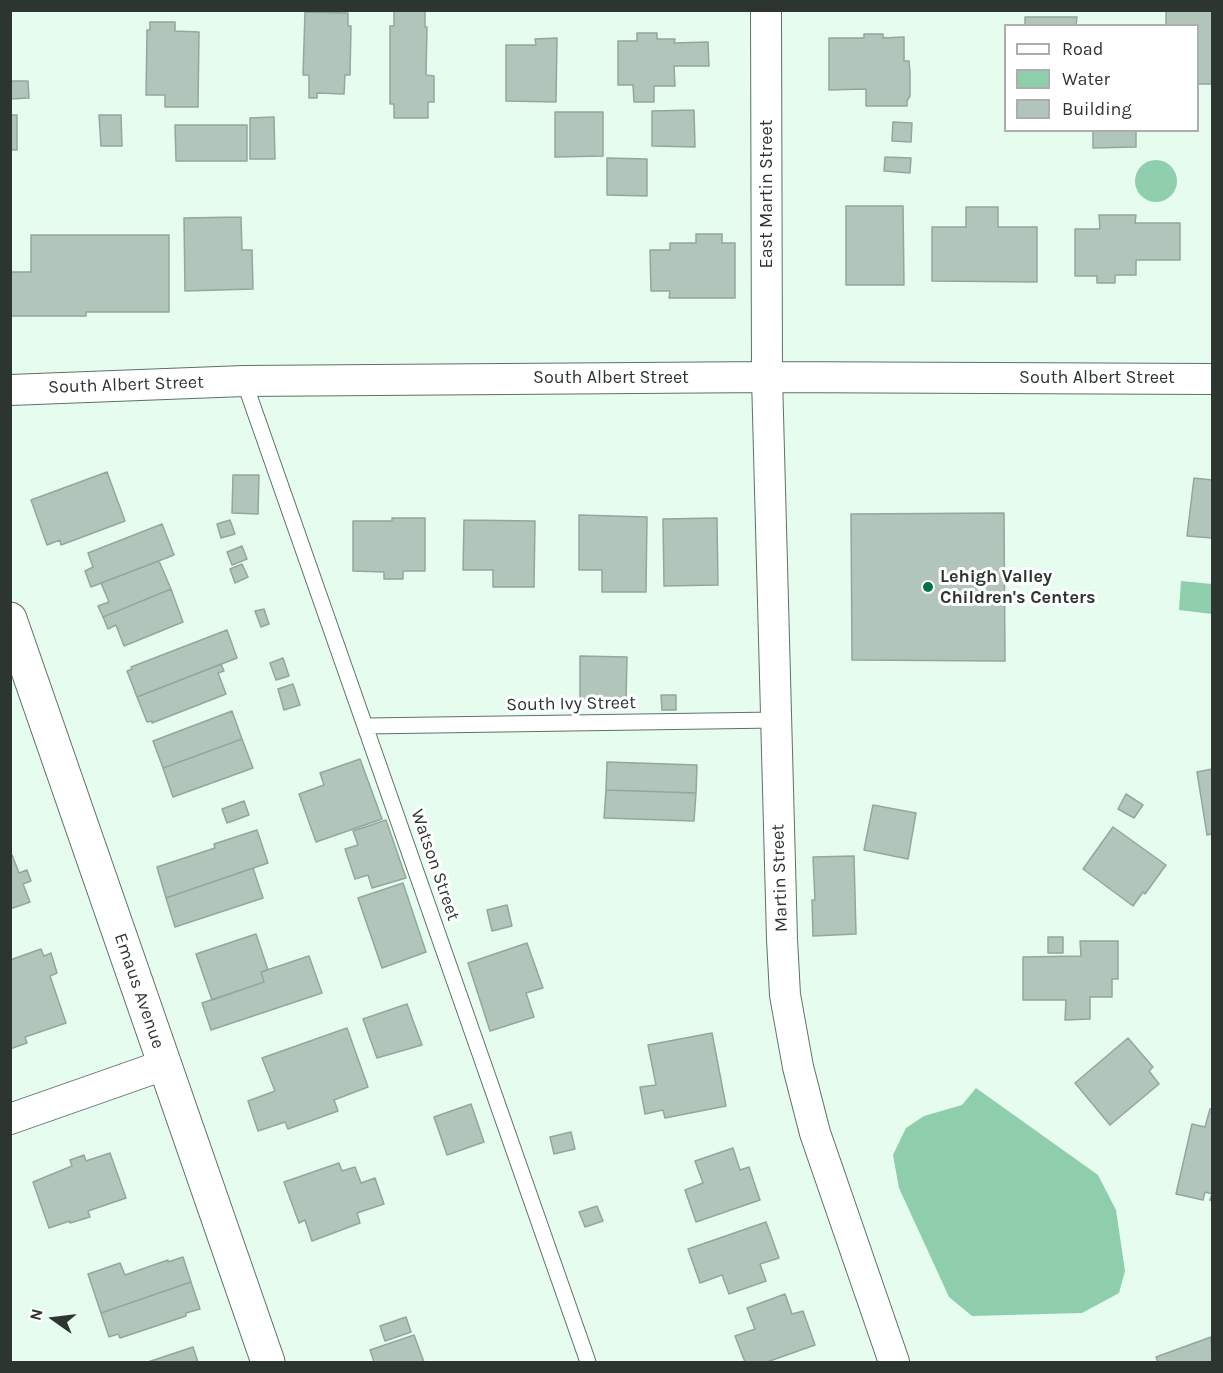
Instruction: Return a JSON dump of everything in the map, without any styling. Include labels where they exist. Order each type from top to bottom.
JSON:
[{"type":"main road","name":"Emaus Avenue","points":[[10,619],[268,1362]]},
{"type":"street","name":"East Martin Street","points":[[766,10],[767,377]]},
{"type":"street","name":"South Albert Street","points":[[10,390],[244,381],[767,377],[1212,380]]},
{"type":"street","name":"Martin Street","points":[[767,377],[782,939],[786,994],[798,1068],[815,1134],[894,1362]]},
{"type":"street","points":[[10,1119],[164,1065]]},
{"type":"lane","name":"Watson Street","points":[[244,381],[588,1362]]},
{"type":"lane","name":"South Ivy Street","points":[[366,726],[776,720]]},
{"type":"water","points":[[1156,160],[1164,161],[1171,166],[1176,173],[1176,189],[1171,196],[1164,201],[1156,202],[1148,201],[1141,196],[1136,189],[1135,181],[1136,173],[1141,166],[1148,161]]},
{"type":"water","points":[[1181,581],[1212,584],[1212,614],[1179,610]]},
{"type":"water","points":[[976,1088],[1098,1175],[1116,1210],[1125,1271],[1119,1293],[1082,1313],[972,1316],[949,1297],[899,1188],[893,1155],[906,1128],[924,1116],[962,1105]]},
{"type":"building","points":[[394,10],[425,10],[426,75],[434,76],[434,102],[428,102],[428,118],[394,118],[394,104],[390,104],[390,26],[394,26]]},
{"type":"building","points":[[1166,10],[1212,10],[1212,84],[1199,84],[1199,24],[1166,24]]},
{"type":"building","points":[[305,12],[348,13],[348,26],[351,26],[350,75],[345,75],[344,94],[317,93],[317,98],[309,98],[309,75],[303,75]]},
{"type":"building","points":[[1025,17],[1077,17],[1076,24],[1025,24]]},
{"type":"building","points":[[150,22],[175,22],[175,31],[199,32],[198,107],[165,107],[165,95],[146,95],[147,30],[150,30]]},
{"type":"building","points":[[637,33],[657,33],[657,39],[675,39],[674,43],[708,42],[709,66],[674,66],[675,86],[654,86],[654,102],[634,102],[633,85],[618,85],[618,41],[637,41]]},
{"type":"building","points":[[864,34],[883,34],[883,38],[904,37],[904,61],[909,61],[910,72],[910,96],[907,106],[866,106],[866,89],[829,90],[829,38],[864,38]]},
{"type":"building","points":[[557,38],[556,102],[506,101],[506,45],[536,45],[535,39]]},
{"type":"building","points":[[10,81],[28,81],[29,98],[10,99]]},
{"type":"building","points":[[694,110],[695,147],[652,146],[652,111]]},
{"type":"building","points":[[555,112],[603,112],[603,156],[555,157]]},
{"type":"building","points":[[10,115],[17,115],[17,150],[10,150]]},
{"type":"building","points":[[99,115],[121,115],[122,146],[101,146]]},
{"type":"building","points":[[274,117],[275,159],[250,159],[250,118]]},
{"type":"building","points":[[893,122],[912,123],[911,142],[892,141]]},
{"type":"building","points":[[175,125],[247,125],[247,161],[176,161]]},
{"type":"building","points":[[1093,132],[1136,132],[1136,147],[1093,148]]},
{"type":"building","points":[[885,157],[911,158],[910,173],[884,171]]},
{"type":"building","points":[[607,158],[647,159],[647,196],[607,195]]},
{"type":"building","points":[[846,206],[903,206],[904,285],[846,285]]},
{"type":"building","points":[[966,207],[998,207],[998,227],[1037,227],[1037,282],[932,281],[932,227],[966,227]]},
{"type":"building","points":[[1099,215],[1136,215],[1135,223],[1180,223],[1180,260],[1136,260],[1136,275],[1115,275],[1115,283],[1097,283],[1097,276],[1075,276],[1075,229],[1100,229]]},
{"type":"building","points":[[241,217],[242,250],[252,250],[253,289],[185,291],[184,218]]},
{"type":"building","points":[[696,234],[722,234],[722,243],[735,243],[735,298],[669,298],[670,291],[651,291],[650,250],[670,250],[670,243],[696,243]]},
{"type":"building","points":[[31,235],[169,235],[169,312],[86,312],[86,316],[10,316],[10,272],[31,272]]},
{"type":"building","points":[[107,472],[125,521],[61,545],[60,540],[47,545],[31,500]]},
{"type":"building","points":[[233,475],[259,475],[258,514],[232,513]]},
{"type":"building","points":[[1194,478],[1212,480],[1212,538],[1187,536]]},
{"type":"building","name":"Lehigh Valley Children's Centers","points":[[1004,513],[1005,661],[852,660],[851,514]]},
{"type":"building","points":[[579,515],[647,517],[646,592],[602,592],[602,570],[579,570]]},
{"type":"building","points":[[392,518],[425,518],[425,571],[403,571],[403,579],[384,579],[384,572],[353,571],[353,521],[392,521]]},
{"type":"building","points":[[717,518],[718,585],[664,586],[663,519]]},
{"type":"building","points":[[230,520],[235,534],[221,538],[217,524]]},
{"type":"building","points":[[464,520],[535,521],[534,587],[493,587],[493,570],[463,570]]},
{"type":"building","points":[[162,524],[174,555],[91,587],[85,571],[93,567],[88,553]]},
{"type":"building","points":[[242,546],[247,559],[232,565],[227,552]]},
{"type":"building","points":[[159,561],[171,589],[103,617],[98,606],[109,602],[101,583]]},
{"type":"building","points":[[242,564],[248,577],[235,583],[230,569]]},
{"type":"building","points":[[171,589],[183,622],[124,646],[116,625],[108,629],[103,617]]},
{"type":"building","points":[[264,609],[269,624],[261,627],[255,611]]},
{"type":"building","points":[[227,630],[237,658],[137,697],[127,671],[132,669],[131,667]]},
{"type":"building","points":[[580,656],[627,657],[626,701],[580,699]]},
{"type":"building","points":[[283,658],[289,676],[276,680],[270,663]]},
{"type":"building","points":[[221,664],[224,671],[218,673],[226,694],[152,723],[152,721],[147,722],[137,697]]},
{"type":"building","points":[[293,684],[300,705],[284,710],[278,689]]},
{"type":"building","points":[[661,695],[676,695],[676,710],[662,710]]},
{"type":"building","points":[[232,711],[242,739],[163,768],[153,741]]},
{"type":"building","points":[[242,739],[253,768],[173,797],[163,768]]},
{"type":"building","points":[[360,759],[382,819],[316,842],[299,794],[324,785],[320,773]]},
{"type":"building","points":[[607,762],[697,765],[696,793],[606,790]]},
{"type":"building","points":[[1212,769],[1212,834],[1207,835],[1197,772]]},
{"type":"building","points":[[606,790],[696,793],[694,821],[604,818]]},
{"type":"building","points":[[1126,794],[1143,805],[1134,818],[1118,809]]},
{"type":"building","points":[[244,801],[249,815],[227,823],[222,809]]},
{"type":"building","points":[[873,805],[916,813],[908,859],[864,850]]},
{"type":"building","points":[[386,820],[406,878],[372,888],[368,875],[355,879],[345,849],[358,845],[353,831]]},
{"type":"building","points":[[1113,827],[1166,865],[1145,894],[1143,892],[1133,906],[1083,869]]},
{"type":"building","points":[[257,830],[268,863],[166,898],[157,867],[215,848],[214,844]]},
{"type":"building","points":[[10,855],[19,873],[27,870],[31,881],[23,884],[30,902],[10,909]]},
{"type":"building","points":[[854,856],[856,934],[813,936],[812,900],[815,900],[813,857]]},
{"type":"building","points":[[253,868],[263,898],[175,927],[166,898]]},
{"type":"building","points":[[403,883],[426,952],[382,968],[358,898]]},
{"type":"building","points":[[507,905],[512,926],[492,931],[487,910]]},
{"type":"building","points":[[256,934],[268,970],[261,972],[264,982],[212,1000],[196,954]]},
{"type":"building","points":[[1048,937],[1063,937],[1063,953],[1048,953]]},
{"type":"building","points":[[1080,941],[1118,941],[1118,979],[1112,979],[1112,997],[1090,997],[1090,1019],[1065,1020],[1066,1000],[1023,1000],[1023,957],[1081,956]]},
{"type":"building","points":[[527,943],[543,988],[526,993],[534,1017],[490,1031],[468,963]]},
{"type":"building","points":[[41,949],[44,956],[51,953],[57,973],[50,976],[66,1023],[25,1037],[27,1043],[10,1049],[10,960]]},
{"type":"building","points":[[309,956],[322,993],[211,1030],[202,1003],[264,982],[261,972]]},
{"type":"building","points":[[407,1004],[422,1045],[377,1058],[363,1019]]},
{"type":"building","points":[[347,1028],[368,1087],[334,1100],[338,1111],[288,1129],[285,1122],[258,1131],[248,1101],[275,1091],[262,1058]]},
{"type":"building","points":[[712,1033],[726,1106],[665,1118],[663,1110],[645,1114],[640,1087],[656,1085],[648,1045]]},
{"type":"building","points":[[1128,1038],[1153,1067],[1149,1071],[1159,1084],[1110,1125],[1075,1083]]},
{"type":"building","points":[[471,1104],[484,1142],[447,1155],[434,1117]]},
{"type":"building","points":[[1210,1109],[1212,1109],[1212,1194],[1205,1192],[1203,1200],[1176,1194],[1192,1124],[1205,1127]]},
{"type":"building","points":[[571,1132],[575,1149],[554,1154],[550,1137]]},
{"type":"building","points":[[733,1148],[740,1170],[749,1167],[760,1200],[696,1222],[685,1190],[703,1183],[695,1161]]},
{"type":"building","points":[[110,1153],[126,1198],[88,1211],[90,1217],[49,1228],[33,1182],[72,1166],[70,1160],[84,1155],[86,1161]]},
{"type":"building","points":[[339,1163],[342,1171],[355,1167],[361,1183],[375,1178],[384,1204],[357,1213],[360,1223],[312,1241],[305,1220],[299,1223],[284,1182]]},
{"type":"building","points":[[597,1206],[603,1221],[585,1227],[579,1212]]},
{"type":"building","points":[[766,1222],[779,1258],[760,1264],[766,1281],[729,1294],[722,1275],[700,1283],[688,1249]]},
{"type":"building","points":[[183,1257],[191,1282],[101,1313],[88,1274],[120,1263],[125,1275]]},
{"type":"building","points":[[191,1282],[200,1309],[186,1313],[186,1316],[120,1338],[118,1334],[109,1337],[101,1313]]},
{"type":"building","points":[[785,1294],[792,1314],[803,1311],[815,1345],[767,1362],[745,1362],[735,1336],[755,1329],[747,1308]]},
{"type":"building","points":[[406,1317],[411,1332],[385,1341],[380,1326]]},
{"type":"building","points":[[414,1335],[424,1362],[374,1362],[370,1350]]},
{"type":"building","points":[[1211,1337],[1212,1362],[1158,1362],[1156,1357]]},
{"type":"building","points":[[193,1347],[198,1362],[148,1362]]},
{"type":"place","name":"Lehigh Valley Children's Centers","points":[[928,587]]}]
